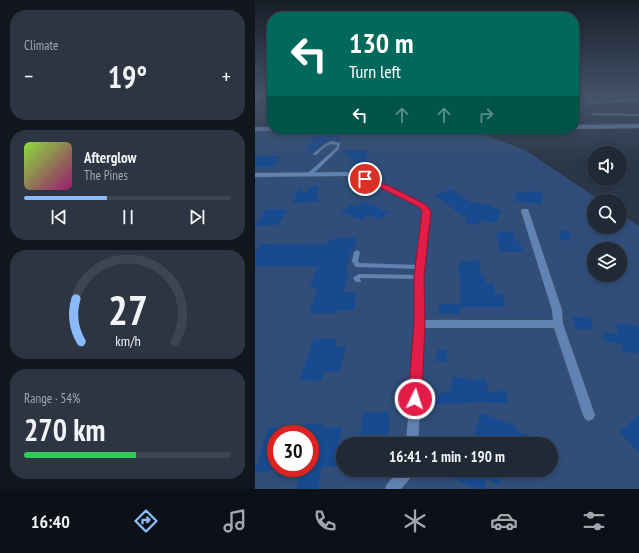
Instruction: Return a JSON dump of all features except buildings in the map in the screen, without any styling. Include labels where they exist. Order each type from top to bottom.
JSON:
[{"type":"street","points":[[579,127],[639,126]]},
{"type":"street","points":[[256,129],[267,129]]},
{"type":"street","points":[[255,175],[347,174],[386,187],[422,205],[427,211],[419,277],[420,324],[412,437]]},
{"type":"street","points":[[525,211],[557,310],[558,324],[589,415]]},
{"type":"street","points":[[420,324],[558,324]]},
{"type":"street","points":[[392,489],[402,477]]},
{"type":"lane","points":[[310,174],[338,148],[339,144],[335,142],[329,143],[315,154]]},
{"type":"lane","points":[[357,252],[355,261],[357,265],[420,267]]},
{"type":"lane","points":[[357,281],[356,278],[359,276],[419,277]]},
{"type":"shaded area","points":[[255,130],[267,130],[267,134],[481,134],[525,150],[591,194],[587,194],[587,234],[627,234],[627,218],[639,226],[639,489],[255,489]]},
{"type":"route","points":[[365,179],[386,187],[422,205],[427,211],[419,277],[420,324],[415,399]]}]
